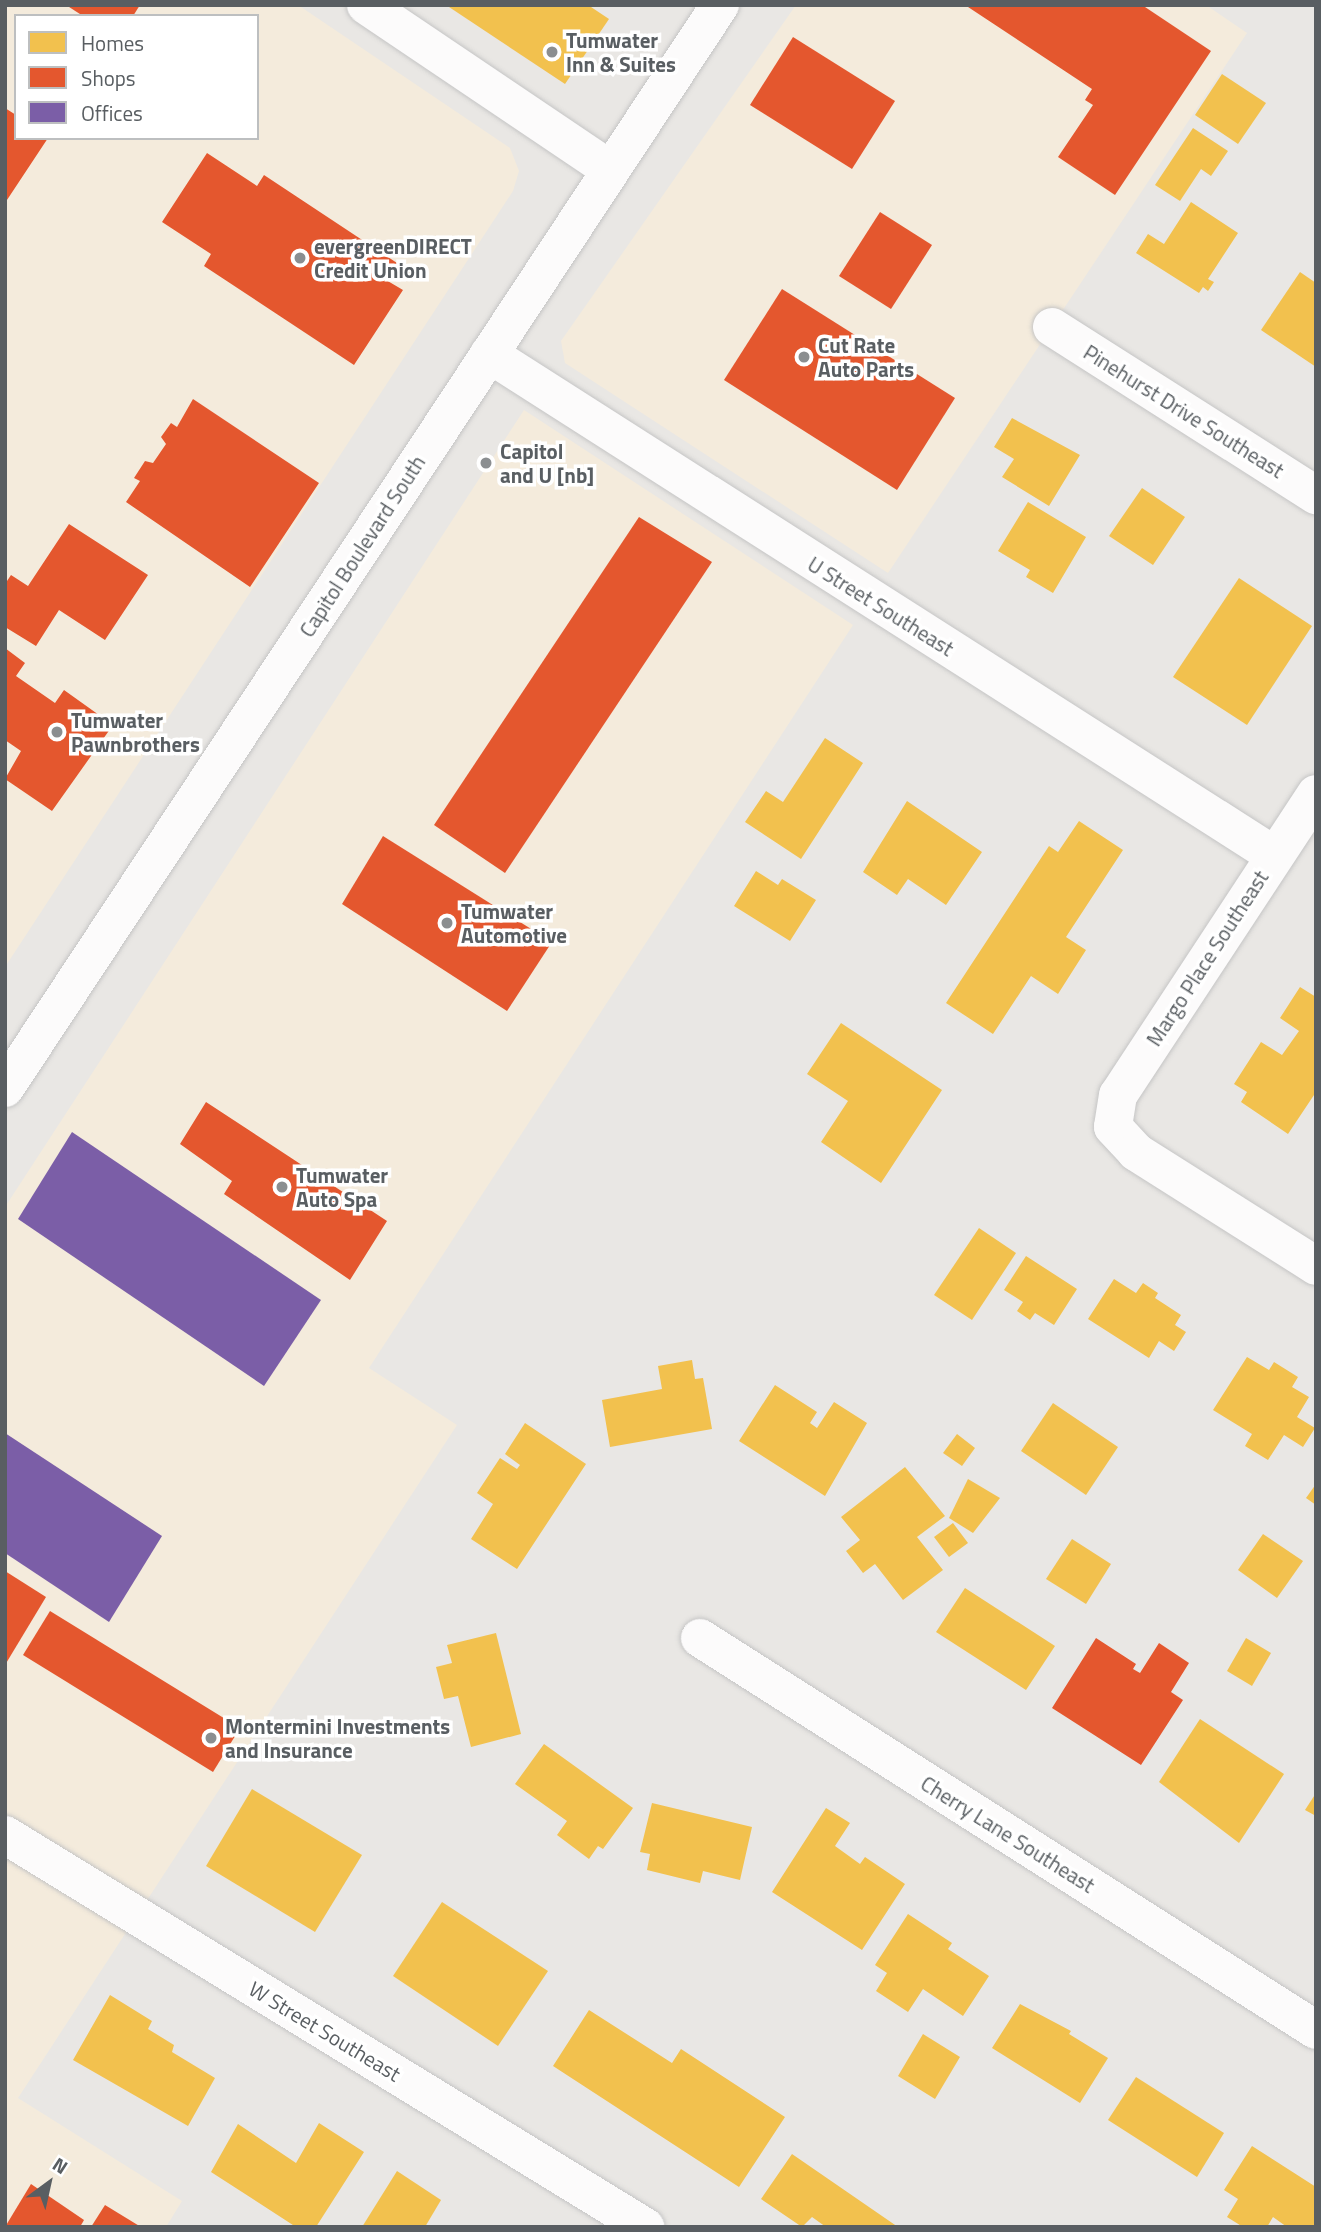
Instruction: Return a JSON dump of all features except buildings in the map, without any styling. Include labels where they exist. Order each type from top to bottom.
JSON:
[{"type":"street","points":[[366,5],[611,170]]},
{"type":"street","name":"Capitol Boulevard South","points":[[5,1088],[720,5]]},
{"type":"street","name":"Pinehurst Drive Southeast","points":[[1052,327],[1316,495]]},
{"type":"street","name":"U Street Southeast","points":[[489,354],[1274,855]]},
{"type":"street","name":"Margo Place Southeast","points":[[1316,794],[1118,1095],[1113,1127],[1136,1152],[1316,1266]]},
{"type":"street","name":"Cherry Lane Southeast","points":[[700,1638],[1316,2030]]},
{"type":"street","name":"W Street Southeast","points":[[5,1835],[645,2227]]},
{"type":"shaded area","points":[[5,5],[298,5],[510,148],[519,171],[513,191],[5,967]]},
{"type":"shaded area","points":[[796,5],[1206,5],[1247,33],[888,573],[565,363],[561,341]]},
{"type":"shaded area","points":[[524,410],[853,625],[369,1368],[457,1425],[18,2098],[182,2201],[166,2227],[5,2227],[5,1207]]},
{"type":"place","name":"Tumwater Inn & Suites","points":[[552,52]]},
{"type":"place","name":"evergreenDIRECT Credit Union","points":[[300,258]]},
{"type":"place","name":"Cut Rate Auto Parts","points":[[804,357]]},
{"type":"place","name":"Capitol and U [nb]","points":[[486,463]]},
{"type":"place","name":"Tumwater Pawnbrothers","points":[[57,732]]},
{"type":"place","name":"Tumwater Automotive","points":[[447,923]]},
{"type":"place","name":"Tumwater Auto Spa","points":[[282,1187]]},
{"type":"place","name":"Montermini Investments and Insurance","points":[[211,1738]]}]
